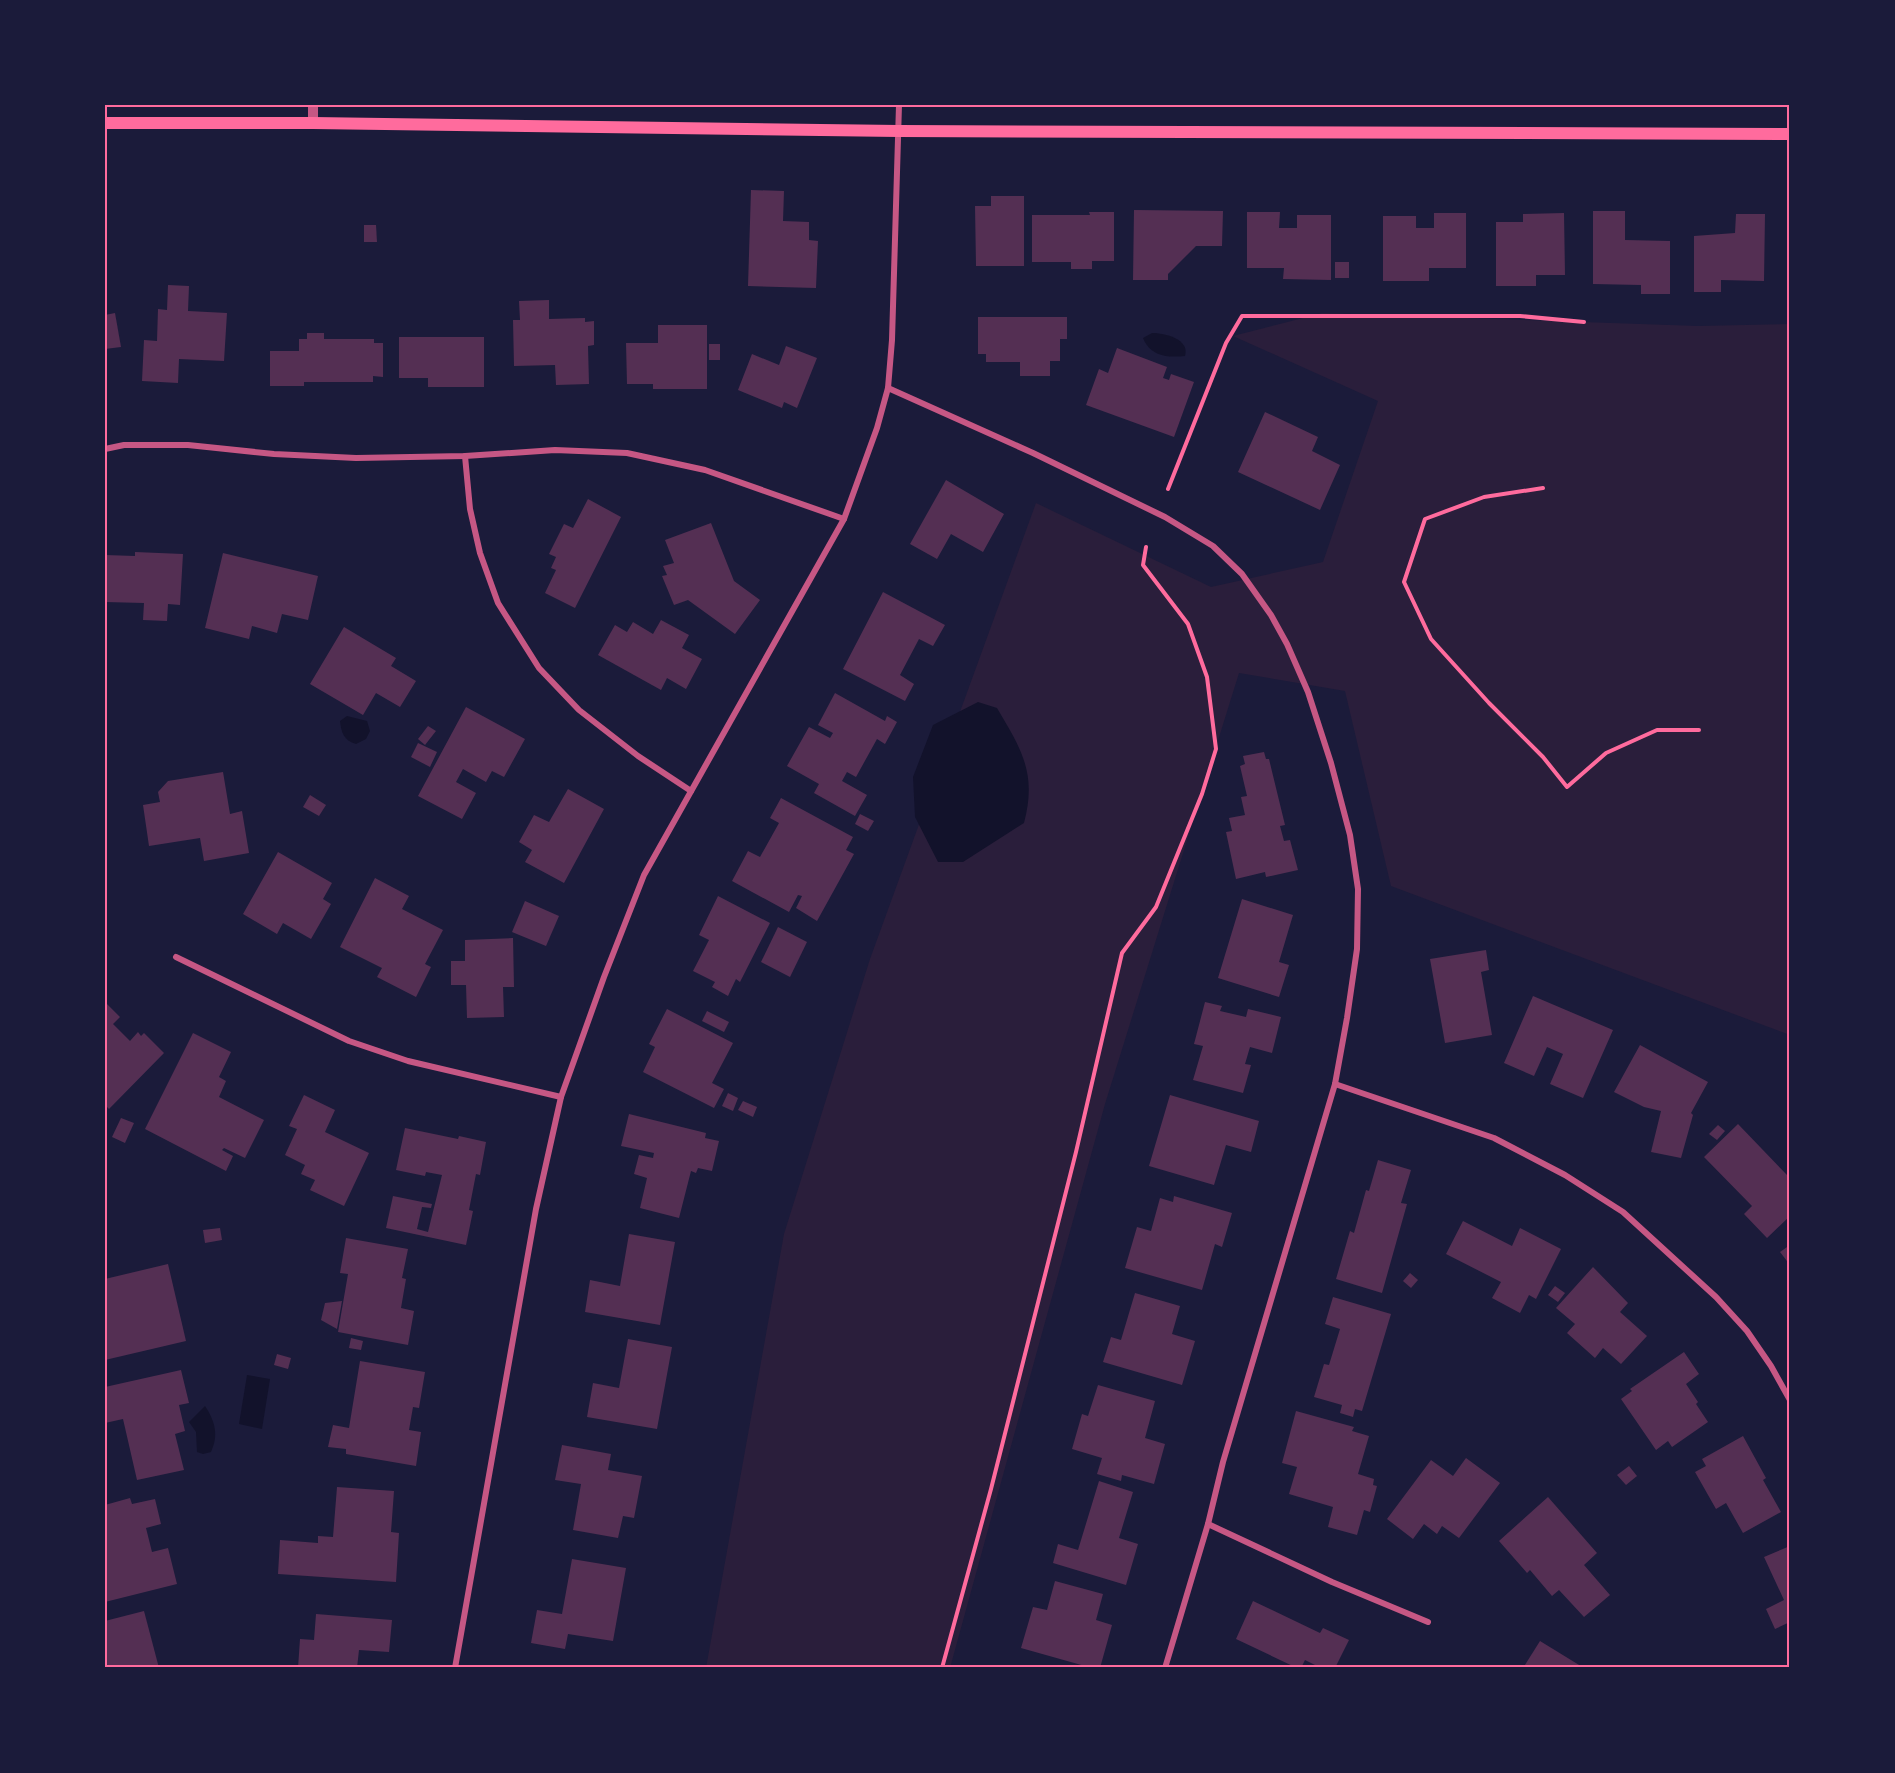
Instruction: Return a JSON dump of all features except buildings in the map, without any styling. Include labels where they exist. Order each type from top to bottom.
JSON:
[{"type":"main road","points":[[105,123],[313,123],[899,131],[1790,134]]},
{"type":"street","points":[[313,105],[313,123]]},
{"type":"street","points":[[455,1668],[536,1209],[561,1097],[604,976],[644,875],[844,519],[877,428],[888,388],[892,340],[898,105]]},
{"type":"street","points":[[888,388],[1033,453],[1165,517],[1213,546],[1242,574],[1271,615],[1287,644],[1308,692],[1331,763],[1350,835],[1358,889],[1357,949],[1335,1084],[1223,1462],[1208,1524],[1165,1668]]},
{"type":"street","points":[[105,449],[124,445],[188,445],[274,454],[356,458],[465,456],[555,450],[627,453],[705,470],[844,519]]},
{"type":"street","points":[[465,456],[470,509],[480,553],[498,603],[539,668],[579,710],[638,756],[690,791]]},
{"type":"street","points":[[176,957],[348,1041],[408,1061],[561,1097]]},
{"type":"street","points":[[1335,1084],[1494,1137],[1565,1175],[1623,1212],[1724,1305],[1747,1331],[1771,1366],[1790,1400]]},
{"type":"street","points":[[1208,1524],[1332,1582],[1428,1622]]},
{"type":"path","points":[[1168,489],[1226,343],[1242,316],[1520,316],[1584,322]]},
{"type":"path","points":[[1543,488],[1484,497],[1425,519],[1404,582],[1431,639],[1489,703],[1544,757],[1567,787],[1606,753],[1658,730],[1700,730]]},
{"type":"path","points":[[942,1668],[991,1490],[1076,1152],[1122,953],[1156,907],[1202,794],[1216,749],[1207,677],[1188,624],[1143,566],[1146,547]]},
{"type":"shaded area","points":[[1322,313],[1698,326],[1790,324],[1790,1035],[1391,886],[1345,691],[1239,673],[1105,1104],[950,1668],[706,1668],[784,1234],[870,959],[1036,503],[1211,587],[1323,562],[1378,401],[1233,336]]},
{"type":"shaded area","points":[[1152,333],[1163,334],[1180,341],[1186,350],[1185,356],[1166,356],[1150,349],[1143,338]]},
{"type":"shaded area","points":[[978,702],[997,708],[1014,737],[1025,763],[1029,790],[1024,823],[963,862],[938,862],[915,817],[913,777],[933,725]]},
{"type":"shaded area","points":[[347,716],[367,721],[370,731],[366,739],[356,744],[346,738],[340,721]]},
{"type":"shaded area","points":[[247,1375],[270,1379],[262,1429],[239,1424]]},
{"type":"shaded area","points":[[205,1406],[213,1423],[215,1440],[211,1452],[203,1454],[197,1452],[196,1432],[189,1422]]}]
